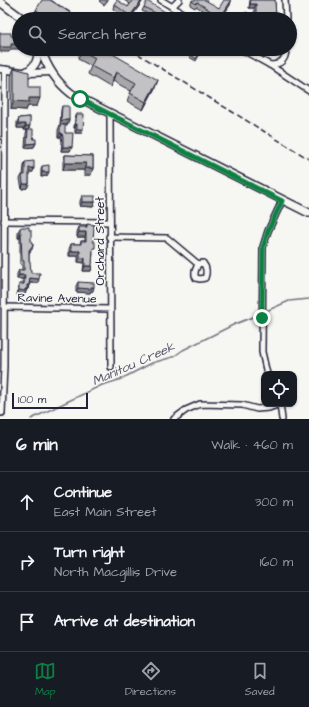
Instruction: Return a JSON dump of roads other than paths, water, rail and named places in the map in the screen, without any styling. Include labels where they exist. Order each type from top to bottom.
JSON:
[{"type":"main road","points":[[0,2],[14,12]]},
{"type":"main road","points":[[26,72],[34,66],[38,56]]},
{"type":"main road","points":[[43,56],[50,72],[57,82],[72,94],[282,201],[309,213]]},
{"type":"street","points":[[161,0],[180,12]]},
{"type":"street","points":[[172,7],[178,0]]},
{"type":"street","points":[[286,0],[286,12]]},
{"type":"street","points":[[254,56],[309,91]]},
{"type":"street","points":[[270,65],[280,63],[285,56]]},
{"type":"street","points":[[2,413],[4,221],[2,174],[2,69],[26,72],[50,72]]},
{"type":"street","name":"Orchard Street","points":[[110,114],[109,222],[111,367]]},
{"type":"street","points":[[266,371],[262,352],[263,247],[268,231],[282,201]]},
{"type":"street","points":[[4,221],[109,222]]},
{"type":"street","points":[[110,237],[167,238],[198,264]]},
{"type":"street","name":"Ravine Avenue","points":[[4,306],[110,309]]},
{"type":"street","points":[[174,419],[186,410],[200,404],[242,405],[256,409],[272,407]]},
{"type":"street","points":[[280,407],[282,419]]},
{"type":"waterway","name":"Manitou Creek","points":[[264,312],[289,301],[309,299]]},
{"type":"waterway","name":"Manitou Creek","points":[[31,419],[102,385],[119,380],[152,363],[173,357],[183,350],[235,324],[261,314]]},
{"type":"railway","points":[[50,0],[70,12]]},
{"type":"railway","points":[[141,56],[309,159]]}]
